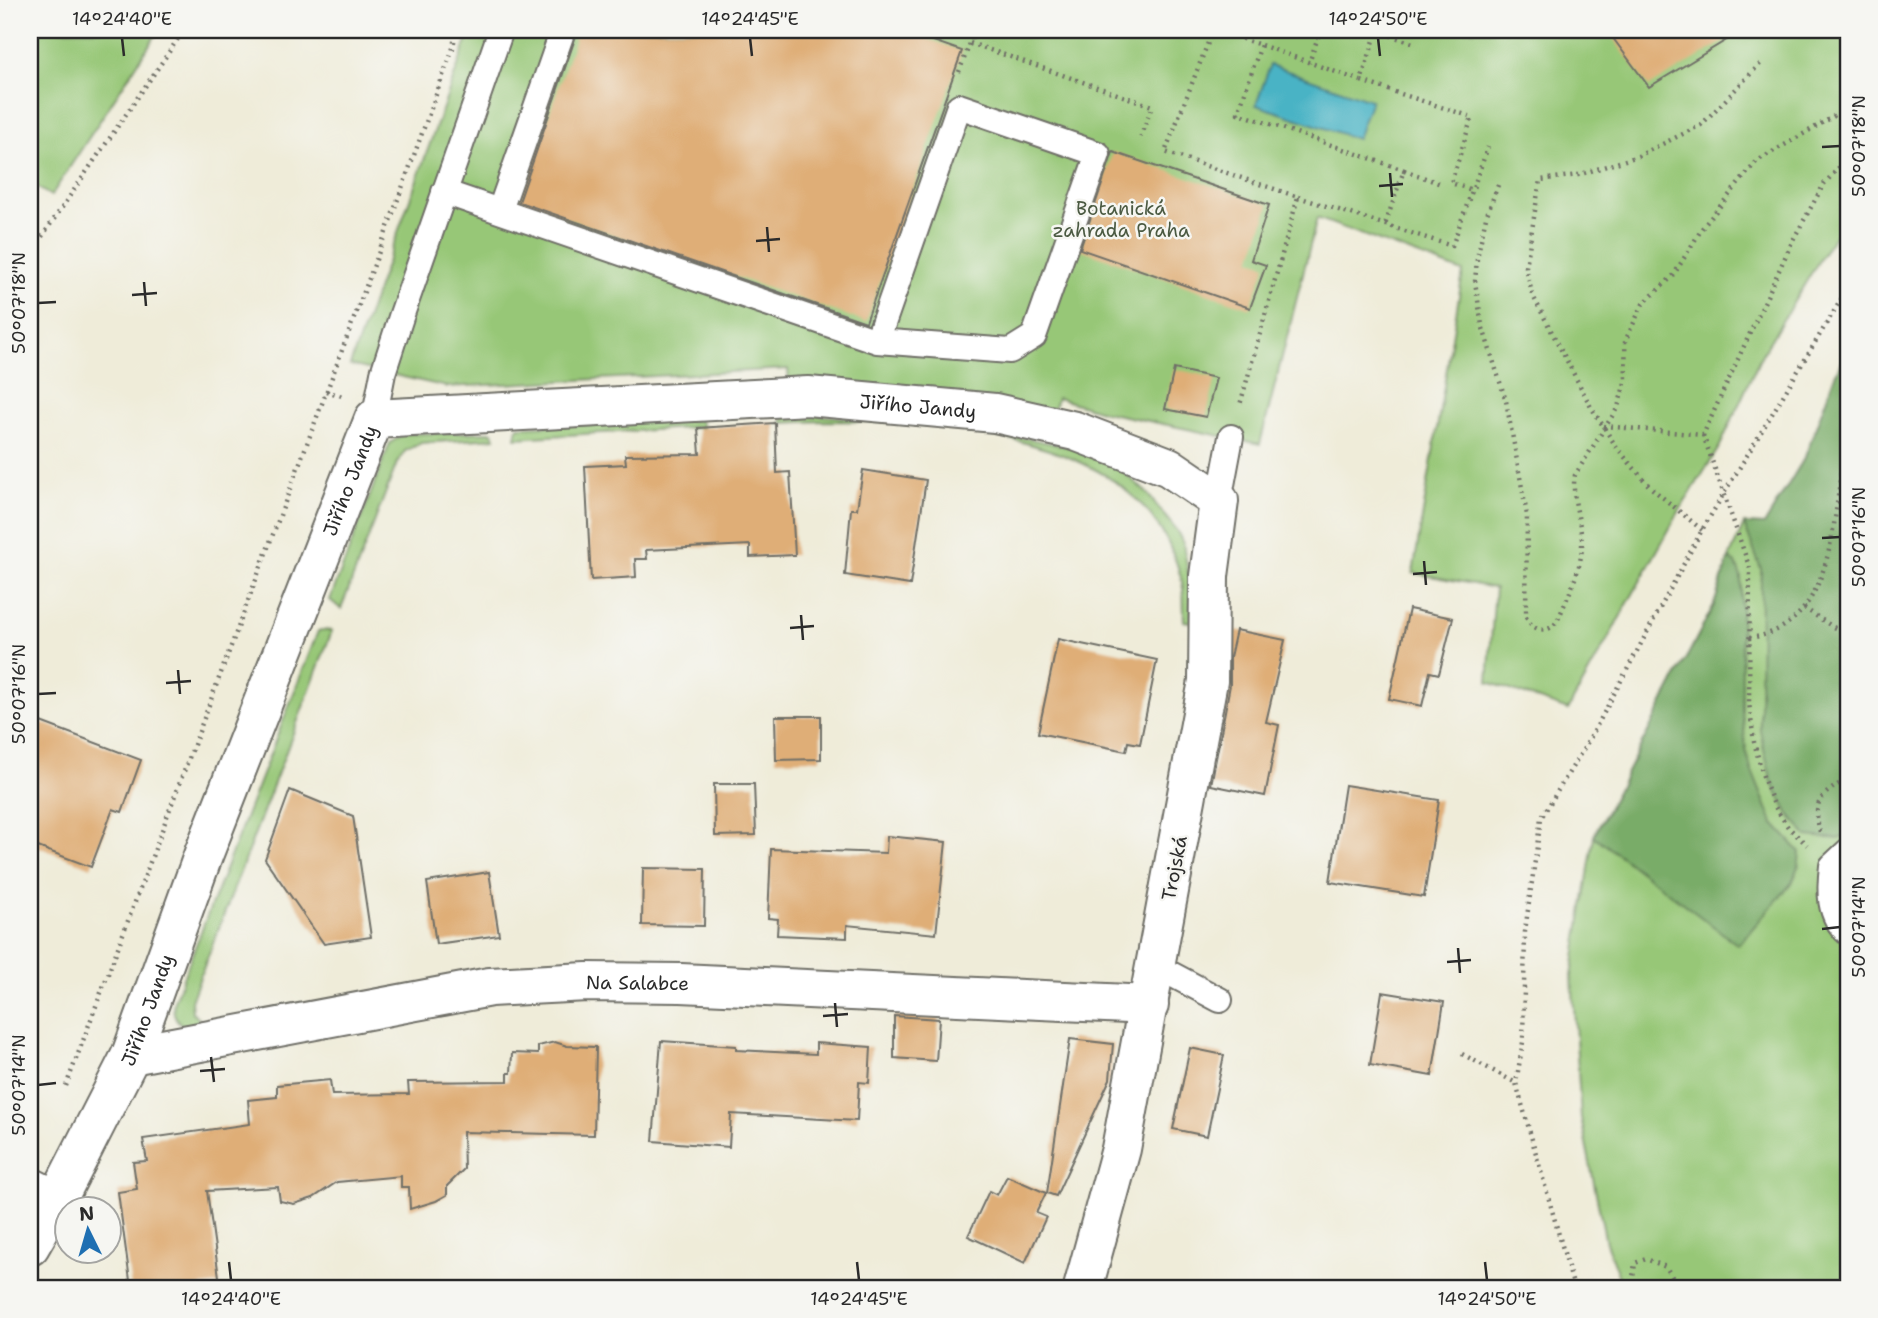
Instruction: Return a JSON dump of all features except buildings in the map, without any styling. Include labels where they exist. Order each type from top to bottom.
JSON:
[{"type":"street","name":"Jiřího Jandy","points":[[30,1246],[40,1195],[131,1055],[204,853],[374,419],[808,396],[996,413],[1075,431],[1169,467],[1219,501]]},
{"type":"street","name":"Trojská","points":[[1083,1288],[1121,1149],[1208,681],[1209,576],[1219,501]]},
{"type":"street","name":"Na Salabce","points":[[131,1055],[491,987],[587,982],[681,983],[1149,1005]]},
{"type":"lane","points":[[374,419],[389,355],[501,30]]},
{"type":"lane","points":[[500,210],[563,30]]},
{"type":"lane","points":[[444,192],[877,341],[1010,351],[1034,336],[1098,154],[959,106],[877,341]]},
{"type":"lane","points":[[1219,501],[1231,437]]},
{"type":"lane","points":[[1840,859],[1830,897],[1841,927],[1848,933]]},
{"type":"lane","points":[[1156,966],[1220,1000]]},
{"type":"path","points":[[30,254],[184,30]]},
{"type":"path","points":[[65,1089],[377,257],[453,48],[456,30]]},
{"type":"path","points":[[967,50],[975,30]]},
{"type":"path","points":[[1472,190],[1451,183],[1472,117],[1214,30],[1165,152],[1452,246],[1488,147]]},
{"type":"path","points":[[1297,30],[1318,37],[1309,63]]},
{"type":"path","points":[[1361,81],[1376,30],[1416,44]]},
{"type":"path","points":[[970,43],[1152,106],[1139,141]]},
{"type":"path","points":[[1261,45],[1238,113],[1441,184]]},
{"type":"path","points":[[1702,530],[1650,487],[1617,448],[1591,407],[1532,294],[1526,267],[1540,180],[1578,175],[1638,156],[1701,125],[1762,62]]},
{"type":"path","points":[[1498,185],[1486,217],[1475,282],[1482,325],[1506,401],[1527,516],[1525,616],[1534,627],[1543,630],[1551,628],[1557,622],[1574,583],[1582,549],[1573,488],[1575,475],[1618,407],[1626,379],[1625,341],[1643,304],[1674,276],[1703,227],[1758,161],[1848,108]]},
{"type":"path","points":[[1840,859],[1788,827],[1775,807],[1764,780],[1754,743],[1749,703],[1750,569],[1703,435],[1793,240],[1824,184],[1848,157]]},
{"type":"path","points":[[1385,225],[1404,170]]},
{"type":"path","points":[[1231,437],[1298,197]]},
{"type":"path","points":[[1574,1288],[1516,1083],[1523,1042],[1525,930],[1541,818],[1598,723],[1702,530],[1848,288]]},
{"type":"path","points":[[1604,426],[1703,435]]},
{"type":"path","points":[[1749,638],[1767,636],[1786,625],[1804,608],[1819,582],[1830,552],[1848,433]]},
{"type":"path","points":[[1804,608],[1848,634]]},
{"type":"path","points":[[1840,859],[1817,822],[1816,811],[1825,792],[1848,778]]},
{"type":"path","points":[[1462,1054],[1516,1083]]},
{"type":"path","points":[[1634,1288],[1634,1263],[1646,1259],[1666,1267],[1679,1288]]},
{"type":"green space","points":[[30,30],[159,30],[51,196],[30,183]]},
{"type":"green space","name":"Botanická zahrada Praha","points":[[471,30],[1848,30],[1848,221],[1829,244],[1761,356],[1720,446],[1680,510],[1568,710],[1488,682],[1495,588],[1413,573],[1463,272],[1317,218],[1260,444],[1105,412],[1057,398],[1053,411],[789,387],[788,369],[447,387],[350,365]]},
{"type":"green space","points":[[1848,351],[1848,1288],[1623,1288],[1606,1243],[1581,1118],[1572,976],[1594,836],[1714,605],[1729,558],[1744,524],[1764,525],[1805,457],[1835,375]]},
{"type":"green space","points":[[1848,351],[1848,835],[1838,839],[1807,836],[1788,813],[1772,782],[1760,730],[1761,569],[1744,524],[1764,525],[1805,457],[1835,375]]},
{"type":"green space","points":[[786,413],[906,422],[781,423]]},
{"type":"green space","points":[[700,420],[703,427],[516,438],[518,427]]},
{"type":"green space","points":[[964,426],[1090,451],[1122,471],[1146,492],[1177,531],[1183,543],[1192,593],[1191,622],[1184,621],[1182,583],[1168,542],[1149,513],[1125,489],[1097,470],[1066,456],[998,436],[962,429]]},
{"type":"green space","points":[[493,432],[495,438],[421,443],[405,451],[397,463],[341,609],[330,600],[390,443],[404,434]]},
{"type":"green space","points":[[1729,558],[1736,563],[1741,577],[1742,710],[1746,750],[1773,823],[1800,852],[1798,869],[1792,883],[1738,945],[1594,836],[1714,605]]},
{"type":"green space","points":[[318,631],[332,631],[191,1001],[192,1012],[199,1018],[192,1030],[177,1019],[174,1001]]},
{"type":"water","points":[[1270,65],[1371,100],[1357,139],[1256,105]]}]
